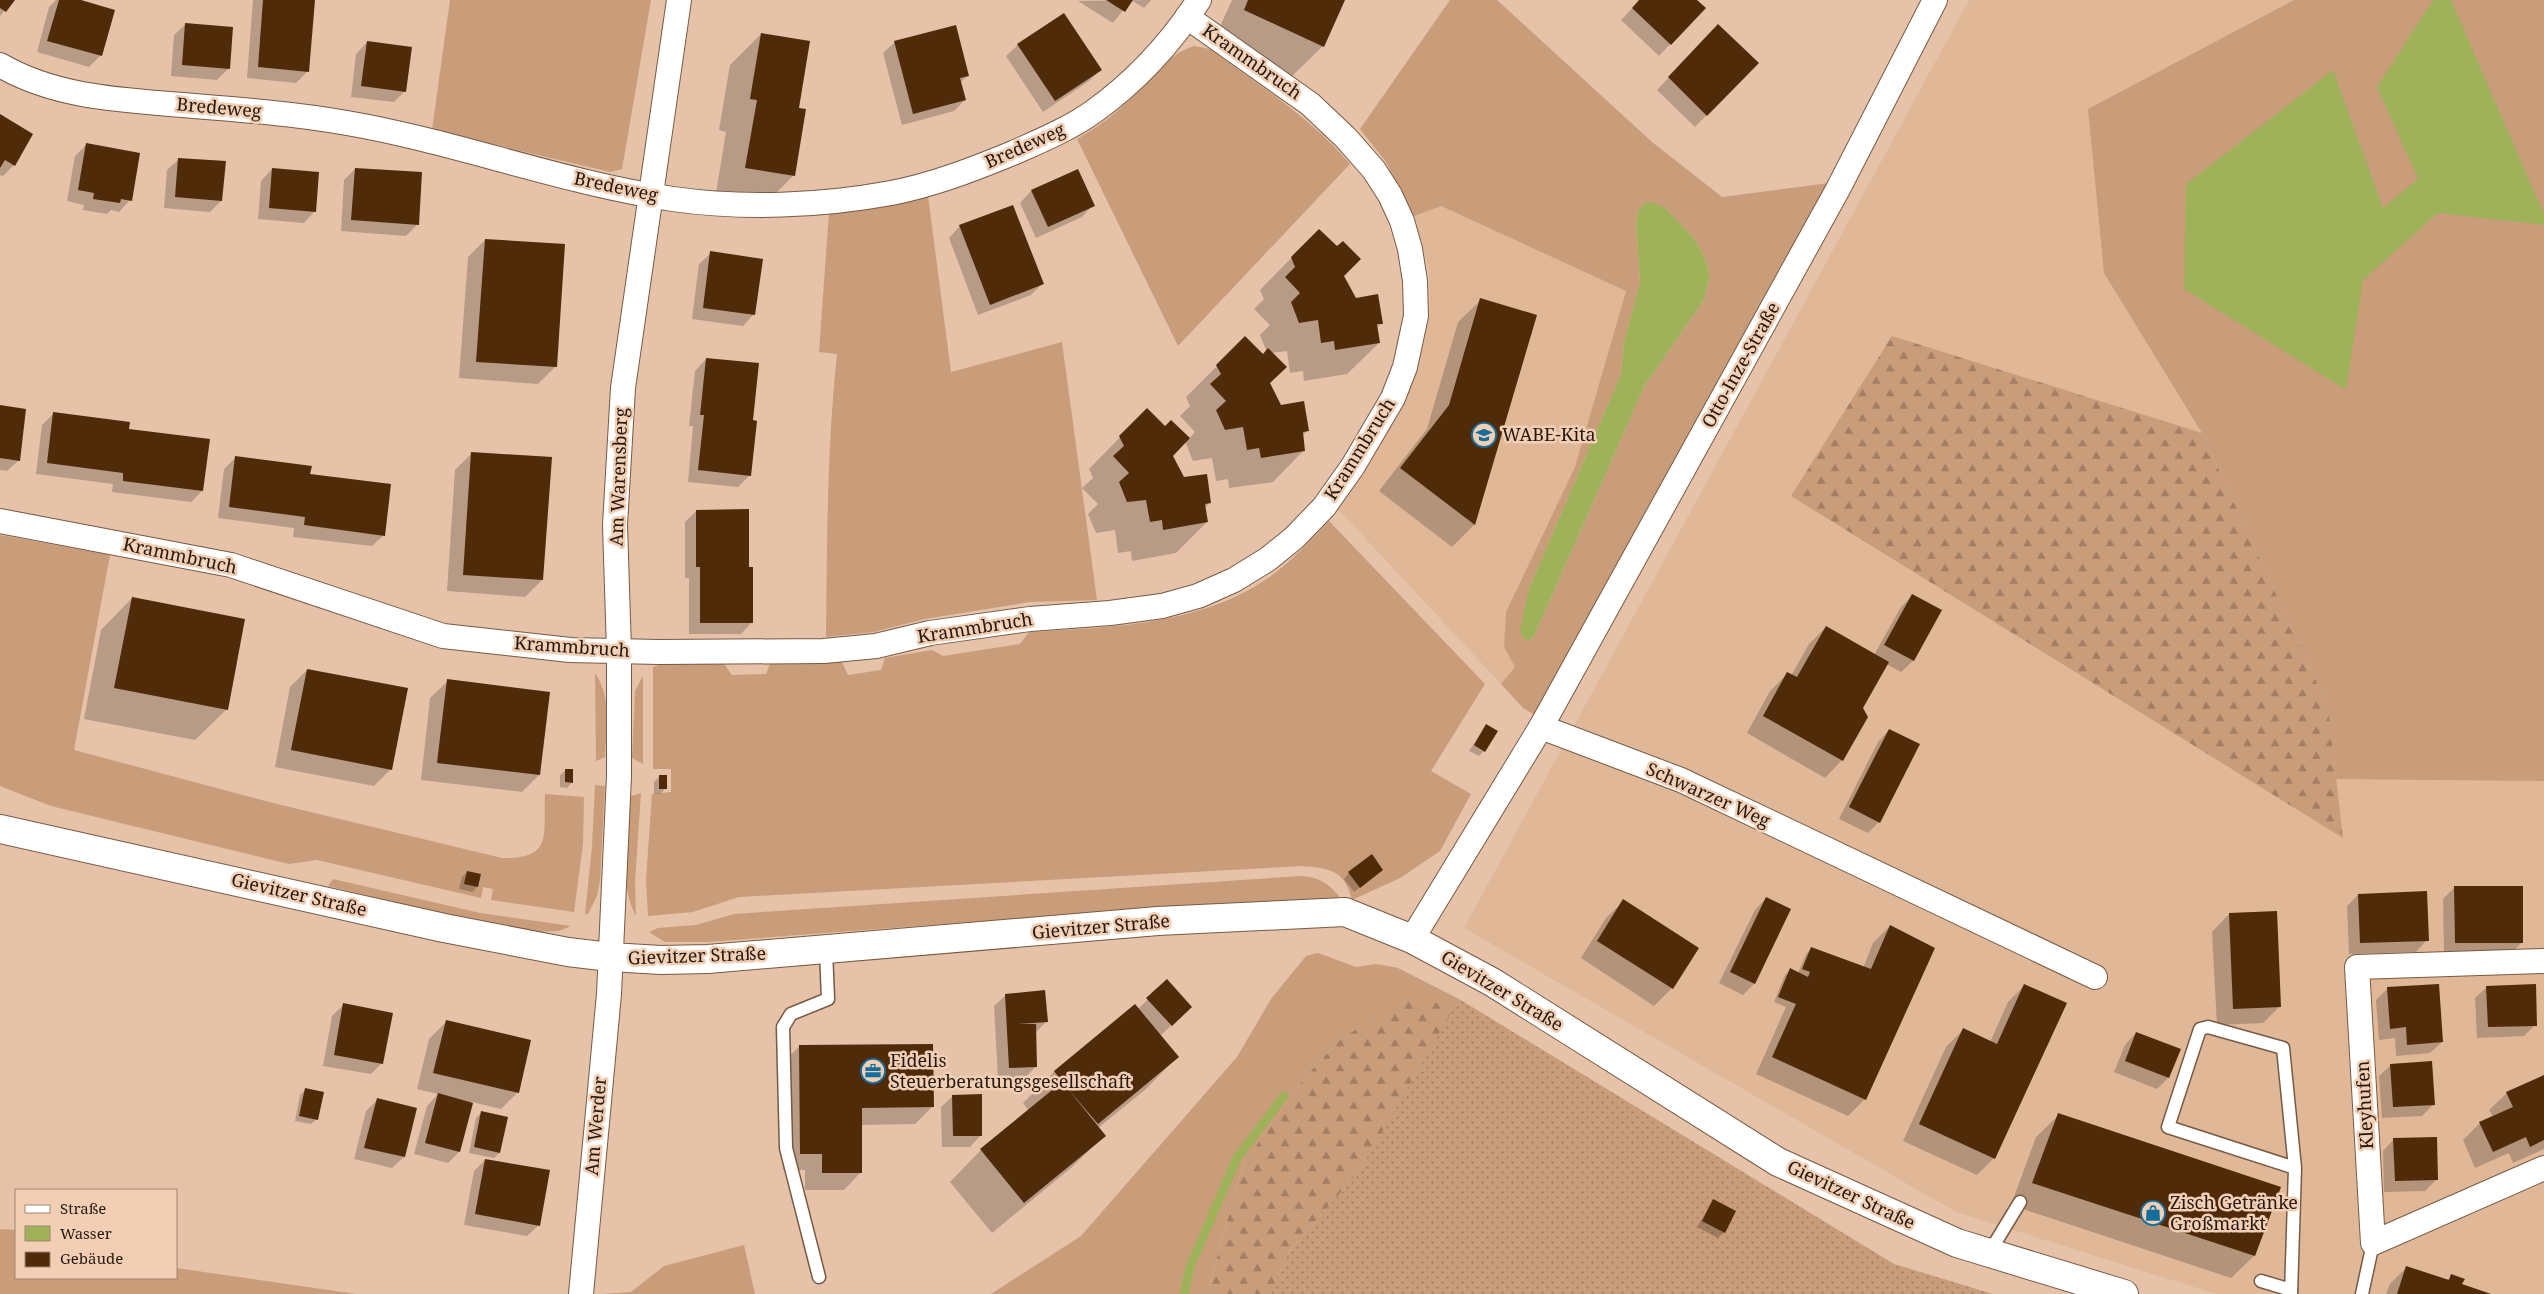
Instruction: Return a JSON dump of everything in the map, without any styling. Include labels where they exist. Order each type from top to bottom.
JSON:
[{"type":"main road","name":"Gievitzer Straße","points":[[0,829],[444,928],[610,958],[708,959],[1158,921],[1345,912],[1412,939],[1492,982],[1778,1162],[1948,1239],[2124,1294]]},
{"type":"street","name":"Am Warensberg","points":[[610,958],[619,776],[619,651],[615,524],[623,388],[679,0]]},
{"type":"street","name":"Otto-Inze-Straße","points":[[1541,727],[1838,189],[1935,0]]},
{"type":"street","name":"Bredeweg","points":[[0,65],[42,84],[73,92],[127,100],[255,110],[347,123],[432,141],[596,184],[650,196],[678,200],[762,204],[823,202],[892,193],[974,168],[1048,138],[1091,114],[1121,90],[1164,48],[1193,9]]},
{"type":"street","name":"Krammbruch","points":[[0,521],[231,565],[444,636],[570,650],[824,651],[876,646],[930,633],[1030,618],[1110,613],[1162,606],[1198,596],[1234,580],[1259,565],[1294,538],[1324,507],[1353,466],[1393,398],[1405,367],[1416,316],[1415,281],[1410,249],[1402,221],[1390,195],[1374,170],[1346,138],[1310,104],[1193,9]]},
{"type":"street","points":[[1412,939],[1541,727]]},
{"type":"street","name":"Schwarzer Weg","points":[[1541,727],[1681,780],[2095,977]]},
{"type":"street","name":"Am Werder","points":[[581,1294],[609,994],[610,958]]},
{"type":"street","name":"Kleyhufen","points":[[2373,1243],[2357,967],[2544,961]]},
{"type":"street","points":[[2373,1243],[2544,1168]]},
{"type":"lane","points":[[819,1277],[786,1148],[783,1027],[791,1014],[828,999],[826,950]]},
{"type":"lane","points":[[2261,1281],[2291,1292],[2295,1168],[2283,1048],[2208,1027],[2200,1029],[2168,1127],[2295,1168]]},
{"type":"lane","points":[[1989,1253],[2020,1202]]},
{"type":"lane","points":[[2362,1294],[2373,1243]]},
{"type":"shaded area","points":[[1969,0],[2544,0],[2544,1294],[2216,1294],[1956,1212],[1464,928]]},
{"type":"shaded area","name":"WABE-Kita","points":[[1441,206],[1626,291],[1575,467],[1506,612],[1504,647],[1515,667],[1501,684],[1337,508],[1364,472],[1403,404],[1416,372],[1430,316],[1429,270],[1414,216]]},
{"type":"green space","points":[[450,0],[651,0],[622,169],[610,172],[432,130]]},
{"type":"green space","points":[[1450,0],[1497,0],[1652,142],[1722,197],[1829,183],[1536,716],[1523,708],[1501,684],[1515,667],[1504,647],[1506,612],[1575,467],[1626,291],[1441,206],[1414,216],[1386,162],[1360,129]],"holes":[[[1644,203],[1665,208],[1695,239],[1706,260],[1710,275],[1704,300],[1645,385],[1534,636],[1530,640],[1528,591],[1621,374],[1624,341],[1640,283],[1636,224],[1638,211]]]},
{"type":"green space","points":[[2294,0],[2544,0],[2544,781],[2336,779],[2328,707],[2202,433],[2104,273],[2088,109]]},
{"type":"green space","points":[[1194,46],[1210,49],[1284,103],[1319,132],[1350,164],[1178,346],[1077,139],[1116,113],[1166,62]]},
{"type":"green space","points":[[928,196],[951,372],[1062,342],[1097,600],[1030,602],[925,619],[874,632],[826,637],[829,460],[837,354],[819,352],[829,212]]},
{"type":"green space","points":[[1892,336],[2202,433],[2328,707],[2343,838],[1791,496]]},
{"type":"green space","points":[[1329,521],[1485,684],[1431,771],[1471,794],[1440,851],[1400,878],[1352,900],[1345,882],[1335,872],[1302,866],[739,897],[693,912],[648,916],[646,880],[652,794],[671,792],[671,769],[653,769],[653,667],[662,664],[724,664],[732,675],[766,674],[770,664],[842,662],[848,675],[881,670],[885,658],[932,650],[943,656],[1020,644],[1029,632],[1128,625],[1160,620],[1224,602],[1253,588],[1287,564]]},
{"type":"green space","points":[[0,535],[110,555],[74,750],[273,803],[502,858],[519,857],[530,854],[538,849],[544,833],[545,794],[584,797],[583,844],[574,912],[491,900],[493,889],[483,887],[481,898],[317,860],[289,864],[51,806],[0,786]]},
{"type":"green space","points":[[595,673],[604,693],[607,714],[605,757],[596,761]]},
{"type":"green space","points":[[643,676],[643,764],[632,758],[635,691]]},
{"type":"green space","points":[[595,785],[605,786],[600,881],[597,896],[588,914],[585,914],[592,847]]},
{"type":"green space","points":[[641,793],[635,881],[636,916],[627,888],[626,857],[631,796]]},
{"type":"green space","points":[[1300,876],[1317,879],[1326,884],[1339,896],[1338,901],[1312,899],[1158,908],[707,942],[665,942],[649,932],[658,928],[696,925],[734,914]]},
{"type":"green space","points":[[333,879],[480,913],[571,926],[559,931],[532,932],[448,915],[328,886]]},
{"type":"green space","points":[[1318,953],[1356,967],[1376,964],[1398,968],[1459,999],[1454,1011],[1444,1004],[1342,1038],[1305,1077],[1243,1164],[1207,1294],[991,1294],[1081,1236],[1237,1057],[1271,999],[1306,956]]},
{"type":"green space","points":[[1459,999],[1894,1264],[1993,1294],[1270,1294],[1290,1250],[1358,1173]]},
{"type":"green space","points":[[1415,1000],[1444,1004],[1454,1011],[1358,1173],[1290,1250],[1270,1294],[1207,1294],[1243,1164],[1305,1077],[1342,1038],[1401,1003]]},
{"type":"green space","points":[[0,1229],[15,1230],[15,1279],[178,1279],[178,1268],[356,1294],[0,1294]]},
{"type":"green space","points":[[744,1245],[755,1294],[601,1294],[631,1292],[664,1266]]},
{"type":"water","points":[[2433,0],[2451,0],[2544,214],[2544,225],[2438,213],[2363,280],[2346,390],[2184,289],[2186,184],[2333,70],[2383,208],[2418,179],[2377,87]]},
{"type":"water","points":[[1653,202],[1665,208],[1695,239],[1706,260],[1710,275],[1704,300],[1645,385],[1534,636],[1530,640],[1524,639],[1520,631],[1528,591],[1621,374],[1624,341],[1640,283],[1636,224],[1638,211],[1644,203]]},
{"type":"building","points":[[0,0],[15,0],[6,12],[0,8]]},
{"type":"building","points":[[59,0],[81,0],[115,10],[102,56],[47,41]]},
{"type":"building","points":[[263,0],[315,0],[309,72],[258,67]]},
{"type":"building","points":[[1106,0],[1133,0],[1125,12]]},
{"type":"building","points":[[1248,0],[1345,0],[1324,47],[1244,10]]},
{"type":"building","points":[[1639,0],[1697,0],[1706,8],[1671,45],[1632,8]]},
{"type":"building","points":[[1064,13],[1102,70],[1055,101],[1017,44]]},
{"type":"building","points":[[185,23],[233,27],[230,69],[182,65]]},
{"type":"building","points":[[1718,24],[1759,63],[1707,116],[1668,77]]},
{"type":"building","points":[[956,25],[969,76],[960,78],[966,100],[913,114],[894,41]]},
{"type":"building","points":[[761,33],[810,41],[799,108],[806,109],[795,176],[745,168],[757,100],[750,99]]},
{"type":"building","points":[[367,41],[412,47],[406,92],[361,86]]},
{"type":"building","points":[[0,114],[33,134],[15,166],[5,160],[0,168]]},
{"type":"building","points":[[86,143],[140,153],[132,201],[121,199],[120,203],[93,199],[94,193],[78,190]]},
{"type":"building","points":[[178,158],[226,161],[222,201],[175,197]]},
{"type":"building","points":[[272,168],[319,172],[316,212],[269,208]]},
{"type":"building","points":[[355,168],[422,172],[419,225],[351,220]]},
{"type":"building","points":[[1078,169],[1095,206],[1048,227],[1031,190]]},
{"type":"building","points":[[1013,205],[1044,284],[990,305],[959,225]]},
{"type":"building","points":[[1319,229],[1337,246],[1343,241],[1361,259],[1344,276],[1356,298],[1378,294],[1383,324],[1377,324],[1380,343],[1335,350],[1334,341],[1321,343],[1318,320],[1299,323],[1291,302],[1300,293],[1285,277],[1295,267],[1291,257]]},
{"type":"building","points":[[485,239],[565,244],[557,367],[476,362]]},
{"type":"building","points":[[710,251],[763,259],[755,315],[703,308]]},
{"type":"building","points":[[1480,298],[1537,315],[1475,525],[1400,468],[1449,405]]},
{"type":"building","points":[[1245,336],[1263,354],[1268,348],[1287,367],[1270,383],[1281,405],[1304,401],[1309,431],[1303,432],[1305,451],[1261,458],[1259,448],[1247,450],[1243,427],[1225,430],[1216,410],[1226,401],[1210,384],[1221,374],[1216,365]]},
{"type":"building","points":[[706,358],[759,363],[753,420],[757,421],[751,476],[698,470],[704,415],[700,415]]},
{"type":"building","points":[[0,405],[26,409],[20,461],[0,458]]},
{"type":"building","points":[[1147,408],[1165,426],[1171,420],[1190,438],[1173,456],[1184,477],[1207,474],[1211,503],[1205,504],[1208,522],[1163,530],[1162,520],[1150,522],[1146,500],[1127,502],[1119,482],[1129,473],[1113,456],[1124,446],[1119,436]]},
{"type":"building","points":[[53,412],[130,422],[129,429],[210,439],[203,491],[123,481],[123,473],[47,463]]},
{"type":"building","points":[[471,452],[552,457],[543,580],[463,575]]},
{"type":"building","points":[[235,456],[312,466],[310,474],[391,484],[385,536],[304,525],[305,517],[229,507]]},
{"type":"building","points":[[749,509],[749,567],[753,567],[753,623],[700,623],[700,567],[696,567],[696,510]]},
{"type":"building","points":[[1912,594],[1942,610],[1914,661],[1884,645]]},
{"type":"building","points":[[132,597],[245,619],[228,710],[114,688]]},
{"type":"building","points":[[1826,626],[1889,662],[1863,708],[1868,717],[1843,761],[1763,716],[1787,672],[1797,677]]},
{"type":"building","points":[[307,669],[408,688],[392,770],[291,750]]},
{"type":"building","points":[[447,679],[550,692],[540,775],[437,763]]},
{"type":"building","points":[[1486,724],[1498,731],[1485,752],[1474,745]]},
{"type":"building","points":[[1889,729],[1920,744],[1880,823],[1849,807]]},
{"type":"building","points":[[565,769],[573,769],[573,783],[565,782]]},
{"type":"building","points":[[659,775],[667,775],[667,789],[659,789]]},
{"type":"building","points":[[1372,854],[1383,870],[1360,888],[1348,872]]},
{"type":"building","points":[[467,871],[481,874],[478,887],[464,884]]},
{"type":"building","points":[[2454,886],[2523,886],[2523,943],[2455,943]]},
{"type":"building","points":[[2427,891],[2429,941],[2360,943],[2358,894]]},
{"type":"building","points":[[1766,897],[1791,909],[1755,984],[1730,972]]},
{"type":"building","points":[[1623,899],[1699,948],[1673,989],[1597,941]]},
{"type":"building","points":[[2277,911],[2281,1007],[2233,1009],[2229,913]]},
{"type":"building","points":[[1890,925],[1935,948],[1866,1100],[1772,1057],[1796,1004],[1778,997],[1790,968],[1808,977],[1810,972],[1802,969],[1811,947],[1871,969]]},
{"type":"building","points":[[1167,979],[1192,1007],[1172,1026],[1146,998]]},
{"type":"building","points":[[2024,984],[2067,1003],[1995,1159],[1919,1124],[1963,1028],[1997,1044]]},
{"type":"building","points":[[2439,984],[2443,1042],[2407,1045],[2406,1027],[2390,1029],[2387,987]]},
{"type":"building","points":[[2536,984],[2537,1026],[2488,1027],[2486,986]]},
{"type":"building","points":[[1045,990],[1048,1022],[1018,1024],[1036,1024],[1037,1067],[1009,1068],[1005,994]]},
{"type":"building","points":[[343,1003],[393,1013],[383,1064],[334,1055]]},
{"type":"building","points":[[1135,1004],[1179,1057],[1098,1124],[1068,1089],[1106,1136],[1024,1203],[980,1149],[1062,1082],[1054,1071]]},
{"type":"building","points":[[446,1020],[531,1040],[519,1093],[433,1073]]},
{"type":"building","points":[[2136,1032],[2181,1049],[2169,1078],[2125,1061]]},
{"type":"building","points":[[933,1044],[934,1107],[862,1108],[862,1173],[822,1173],[822,1154],[800,1154],[799,1045]]},
{"type":"building","points":[[2432,1061],[2435,1105],[2393,1107],[2390,1064]]},
{"type":"building","points":[[2544,1075],[2544,1140],[2530,1147],[2526,1137],[2493,1152],[2479,1122],[2513,1107],[2506,1092]]},
{"type":"building","points":[[305,1088],[324,1092],[318,1120],[299,1116]]},
{"type":"building","points":[[438,1093],[473,1103],[460,1152],[425,1143]]},
{"type":"building","points":[[982,1094],[982,1136],[953,1136],[952,1095]]},
{"type":"building","points":[[377,1098],[417,1108],[405,1157],[364,1148]]},
{"type":"building","points":[[481,1111],[508,1117],[500,1153],[474,1147]]},
{"type":"building","points":[[2058,1113],[2281,1187],[2255,1256],[2032,1183]]},
{"type":"building","points":[[2437,1137],[2438,1180],[2395,1181],[2393,1138]]},
{"type":"building","points":[[485,1159],[550,1170],[540,1226],[475,1214]]},
{"type":"building","points":[[1713,1199],[1736,1211],[1725,1233],[1702,1221]]},
{"type":"building","points":[[2406,1266],[2449,1280],[2451,1274],[2465,1279],[2462,1284],[2491,1294],[2397,1294]]},
{"type":"waterway","points":[[1184,1294],[1190,1267],[1237,1158],[1284,1096]]},
{"type":"place","name":"WABE-Kita","points":[[1484,435]]},
{"type":"place","name":"Fidelis Steuerberatungsgesellschaft","points":[[873,1071]]},
{"type":"place","name":"Zisch Getränke Großmarkt","points":[[2153,1213]]}]
